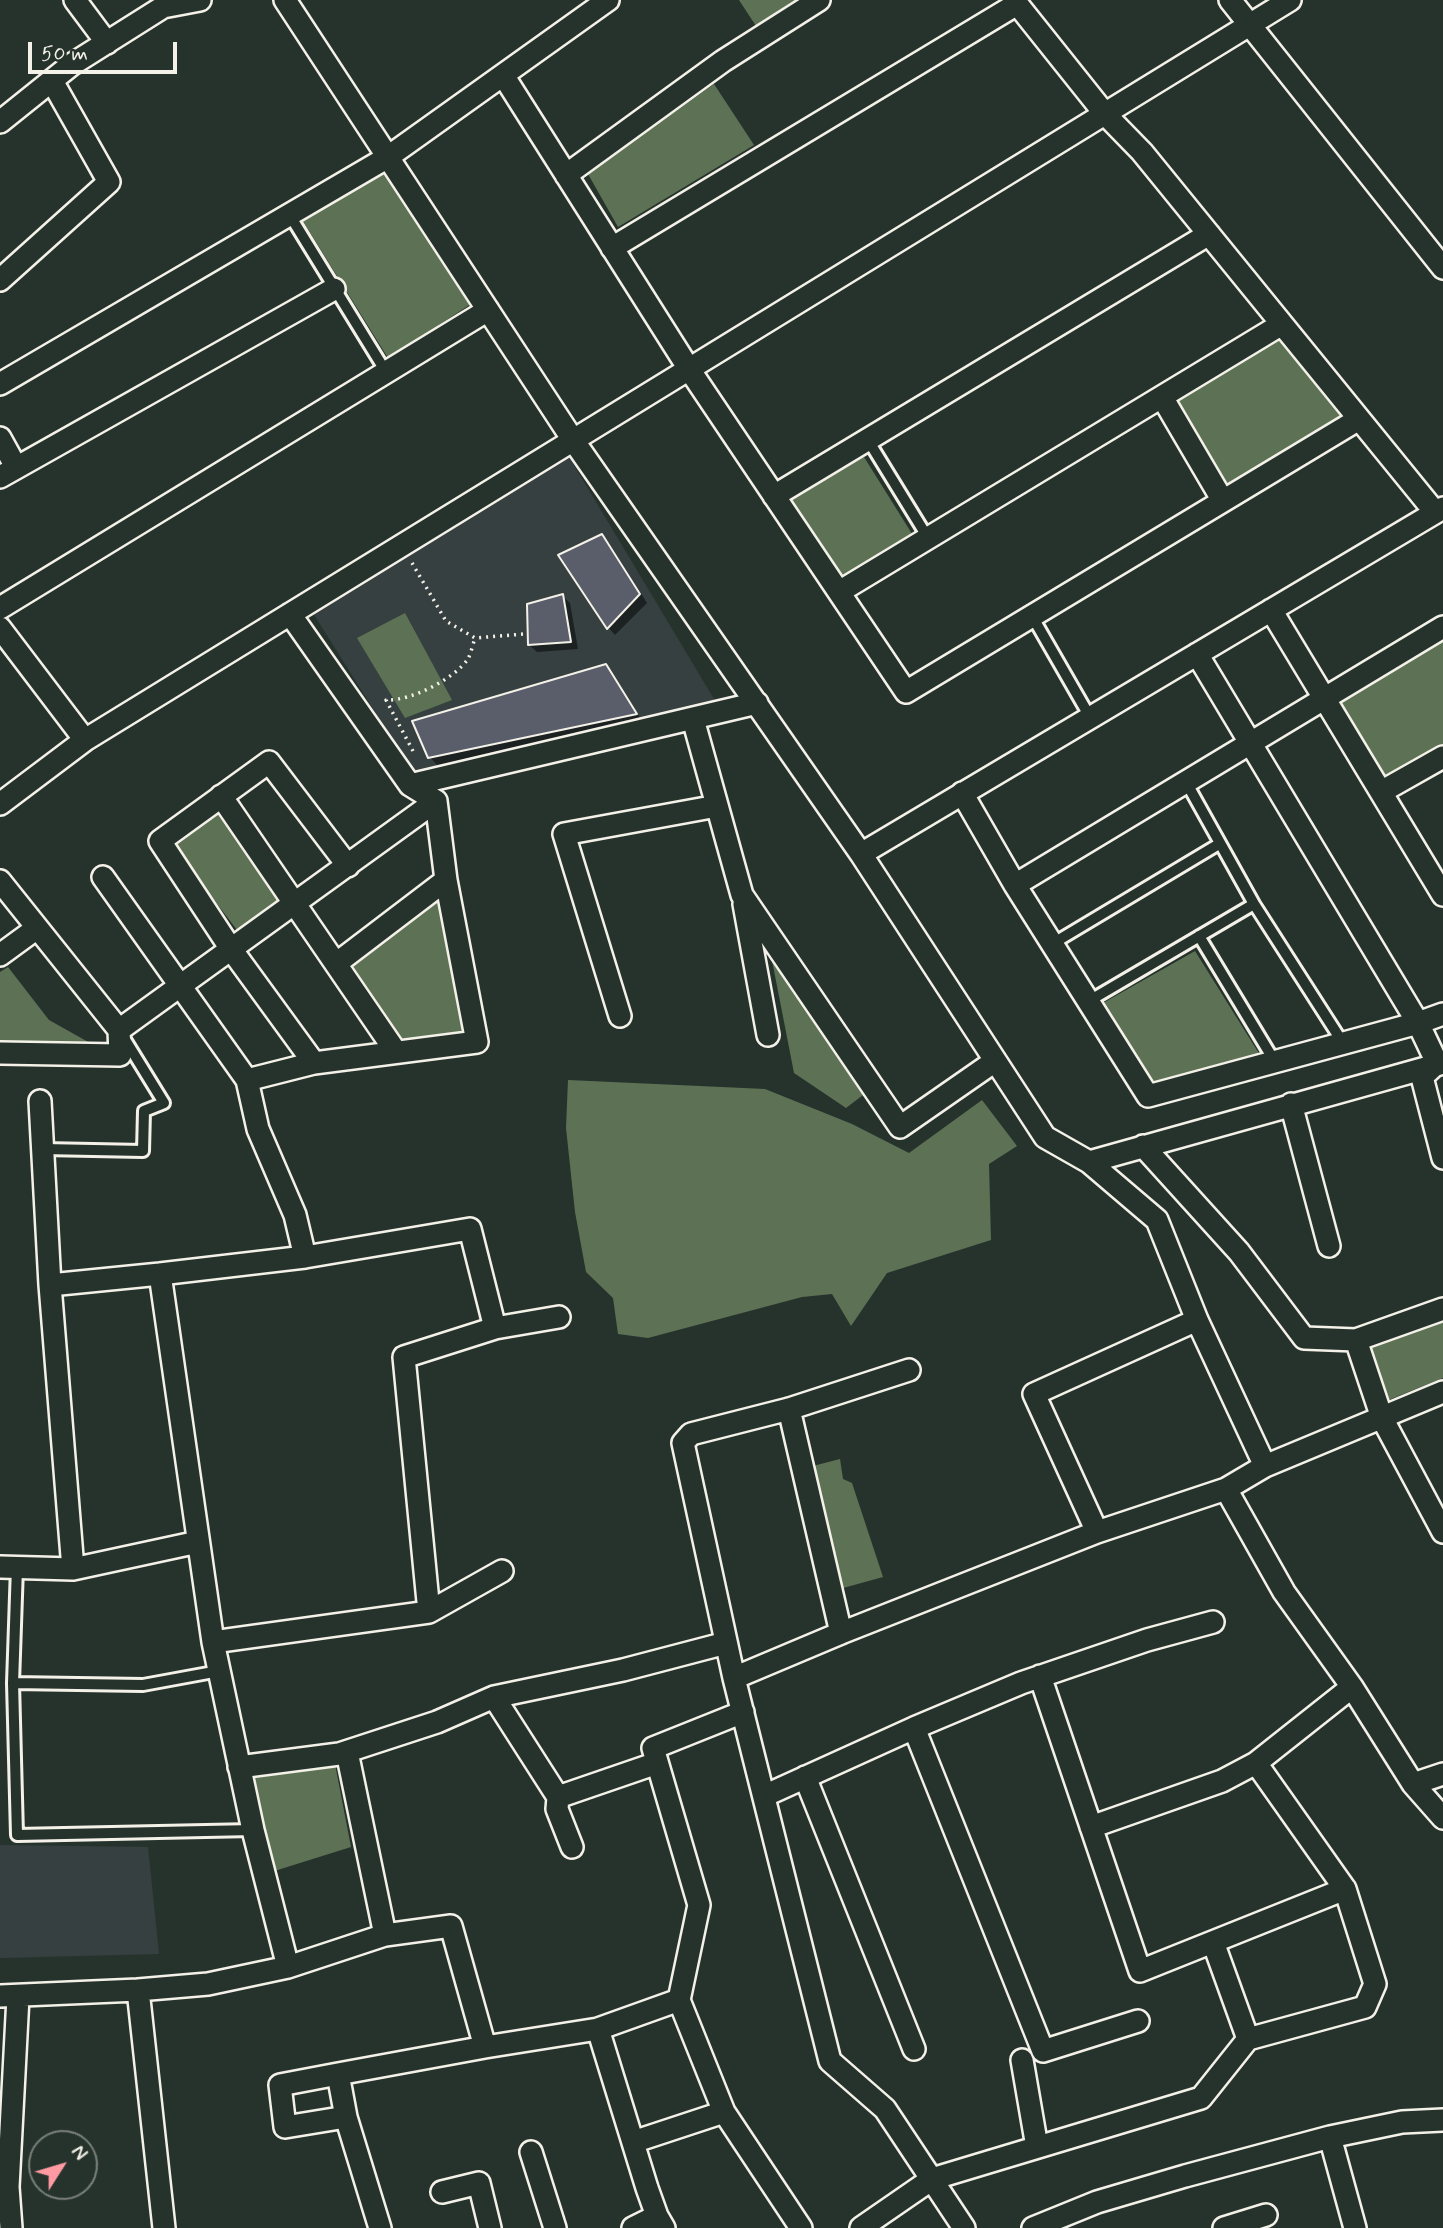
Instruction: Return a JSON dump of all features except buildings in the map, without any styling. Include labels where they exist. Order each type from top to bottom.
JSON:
[{"type":"street","points":[[75,0],[107,43]]},
{"type":"street","points":[[0,122],[71,65],[163,3],[200,0]]},
{"type":"street","points":[[285,0],[573,440],[861,854],[1045,1137],[1089,1162],[1157,1220],[1198,1320],[1265,1466]]},
{"type":"street","points":[[0,384],[388,157],[608,0]]},
{"type":"street","points":[[566,175],[723,61],[819,0]]},
{"type":"street","points":[[1230,0],[1443,268]]},
{"type":"street","points":[[0,804],[85,740],[1290,0]]},
{"type":"street","points":[[612,248],[1016,2],[1105,114],[1142,152],[1359,419],[1439,510],[861,854]]},
{"type":"street","points":[[503,75],[689,369],[906,692],[1359,419]]},
{"type":"street","points":[[0,280],[108,182],[52,81]]},
{"type":"street","points":[[774,496],[1209,234]]},
{"type":"street","points":[[0,438],[8,472],[334,289]]},
{"type":"street","points":[[0,608],[488,310]]},
{"type":"street","points":[[839,592],[1282,324]]},
{"type":"street","points":[[1162,397],[1223,501]]},
{"type":"street","points":[[1271,610],[1381,792],[1435,862],[1443,895]]},
{"type":"street","points":[[290,614],[410,785],[436,801]]},
{"type":"street","points":[[1015,885],[1443,627]]},
{"type":"street","points":[[0,628],[85,740]]},
{"type":"street","points":[[1197,654],[1440,1063]]},
{"type":"street","points":[[410,785],[757,704]]},
{"type":"street","points":[[693,719],[742,895],[768,1035]]},
{"type":"street","points":[[1381,792],[1443,757]]},
{"type":"street","points":[[314,1063],[232,949],[160,841],[269,762],[348,866]]},
{"type":"street","points":[[962,793],[1015,885],[1148,1096],[1443,1014]]},
{"type":"street","points":[[221,796],[396,1052]]},
{"type":"street","points":[[118,1030],[436,801]]},
{"type":"street","points":[[247,1080],[314,1063],[477,1042],[446,880],[436,801]]},
{"type":"street","points":[[620,1016],[564,834],[717,806]]},
{"type":"street","points":[[103,877],[247,1080],[258,1129],[295,1214],[305,1257]]},
{"type":"street","points":[[337,963],[446,880]]},
{"type":"street","points":[[0,881],[118,1030],[120,1055],[0,1053]]},
{"type":"street","points":[[742,895],[900,1127],[995,1060]]},
{"type":"street","points":[[0,955],[37,928]]},
{"type":"street","points":[[1089,1162],[1440,1063]]},
{"type":"street","points":[[1440,1063],[1422,1077],[1443,1158]]},
{"type":"street","points":[[40,1101],[50,1285],[73,1569]]},
{"type":"street","points":[[1292,1104],[1329,1245]]},
{"type":"street","points":[[1143,1146],[1239,1252],[1304,1338],[1356,1340],[1443,1309]]},
{"type":"street","points":[[50,1285],[305,1257],[470,1229],[495,1328]]},
{"type":"street","points":[[160,1274],[213,1642],[253,1830],[288,1967]]},
{"type":"street","points":[[429,1612],[404,1357],[495,1328],[559,1317]]},
{"type":"street","points":[[1097,1532],[1034,1394],[1198,1320]]},
{"type":"street","points":[[1356,1340],[1382,1418],[1436,1503],[1443,1532]]},
{"type":"street","points":[[909,1370],[789,1409],[691,1434],[683,1443],[734,1678],[830,2061],[885,2109],[964,2228]]},
{"type":"street","points":[[734,1678],[1097,1532],[1226,1489],[1265,1466],[1443,1392]]},
{"type":"street","points":[[789,1409],[841,1633]]},
{"type":"street","points":[[1226,1489],[1284,1592],[1352,1687],[1413,1784],[1443,1818]]},
{"type":"street","points":[[9,1567],[73,1569],[198,1542]]},
{"type":"street","points":[[213,1642],[429,1612],[502,1571]]},
{"type":"street","points":[[764,1796],[914,1728],[1040,1676],[1147,1640],[1213,1622]]},
{"type":"street","points":[[239,1767],[340,1754],[438,1722],[495,1697],[623,1670],[726,1643]]},
{"type":"street","points":[[1040,1676],[1140,1971],[1345,1889]]},
{"type":"street","points":[[1091,1827],[1222,1781],[1255,1763],[1352,1687]]},
{"type":"street","points":[[495,1697],[558,1797],[557,1809],[572,1847]]},
{"type":"street","points":[[743,1712],[653,1748],[699,1905],[680,2000],[724,2112],[801,2228]]},
{"type":"street","points":[[914,1728],[1043,2051],[1138,2021]]},
{"type":"street","points":[[347,1752],[386,1935]]},
{"type":"street","points":[[558,1797],[657,1763]]},
{"type":"street","points":[[861,2228],[932,2179],[1201,2098],[1248,2039],[1366,2007],[1375,1984],[1345,1889],[1255,1763]]},
{"type":"street","points":[[1413,1784],[1443,1774]]},
{"type":"street","points":[[805,1777],[915,2049]]},
{"type":"street","points":[[11,2228],[4,2187],[9,1996],[208,1984],[288,1967],[386,1935],[451,1926],[485,2047]]},
{"type":"street","points":[[1213,1942],[1248,2039]]},
{"type":"street","points":[[138,1990],[164,2228]]},
{"type":"street","points":[[346,2118],[285,2127],[280,2085],[598,2029],[680,2000]]},
{"type":"street","points":[[598,2029],[661,2222],[633,2228]]},
{"type":"street","points":[[1022,2060],[1037,2147]]},
{"type":"street","points":[[338,2074],[346,2118],[380,2228]]},
{"type":"street","points":[[633,2142],[724,2112]]},
{"type":"street","points":[[1033,2228],[1097,2202],[1330,2137],[1402,2122],[1443,2120]]},
{"type":"street","points":[[1330,2137],[1355,2228]]},
{"type":"street","points":[[531,2152],[555,2228]]},
{"type":"street","points":[[442,2192],[479,2183],[490,2228]]},
{"type":"street","points":[[1224,2228],[1266,2215]]},
{"type":"lane","points":[[289,214],[386,372]]},
{"type":"lane","points":[[868,440],[928,538]]},
{"type":"lane","points":[[1032,616],[1090,717]]},
{"type":"lane","points":[[1186,782],[1254,904],[1343,1043]]},
{"type":"lane","points":[[1052,944],[1219,844]]},
{"type":"lane","points":[[1088,1001],[1254,904]]},
{"type":"lane","points":[[1199,936],[1275,1062]]},
{"type":"lane","points":[[43,1149],[143,1151],[144,1111],[164,1103],[118,1030]]},
{"type":"lane","points":[[9,1567],[17,1835],[253,1830]]},
{"type":"lane","points":[[13,1683],[143,1685],[219,1671]]},
{"type":"path","points":[[408,555],[446,621],[475,638],[524,634]]},
{"type":"path","points":[[418,761],[386,700],[395,701],[416,694],[446,678],[468,658],[475,638]]},
{"type":"shaded area","points":[[569,457],[720,709],[415,776],[313,613]]},
{"type":"shaded area","points":[[0,1845],[148,1847],[159,1954],[0,1958]]},
{"type":"green space","points":[[739,0],[795,0],[756,26]]},
{"type":"green space","points":[[714,84],[754,145],[618,227],[588,174]]},
{"type":"green space","points":[[384,168],[474,302],[388,358],[301,218]]},
{"type":"green space","points":[[1283,337],[1349,415],[1227,489],[1173,403]]},
{"type":"green space","points":[[864,457],[914,537],[842,582],[789,500]]},
{"type":"green space","points":[[405,613],[452,700],[405,718],[357,638]]},
{"type":"green space","points":[[1443,637],[1443,754],[1387,788],[1335,702]]},
{"type":"green space","points":[[221,812],[283,899],[240,934],[174,847]]},
{"type":"green space","points":[[438,893],[470,1037],[400,1046],[346,962]]},
{"type":"green space","points":[[769,945],[867,1092],[846,1108],[794,1073]]},
{"type":"green space","points":[[1195,951],[1260,1055],[1156,1084],[1103,1003]]},
{"type":"green space","points":[[8,967],[49,1020],[90,1043],[0,1043],[0,972]]},
{"type":"green space","points":[[568,1080],[765,1089],[852,1124],[909,1153],[982,1100],[1017,1146],[989,1164],[991,1240],[887,1273],[851,1326],[832,1294],[802,1297],[648,1338],[618,1334],[613,1298],[586,1272],[575,1212],[566,1128]]},
{"type":"green space","points":[[1443,1315],[1443,1378],[1386,1401],[1367,1343]]},
{"type":"green space","points":[[840,1459],[843,1479],[852,1483],[883,1577],[836,1590],[809,1467]]},
{"type":"green space","points":[[335,1764],[351,1847],[268,1873],[246,1772]]}]
